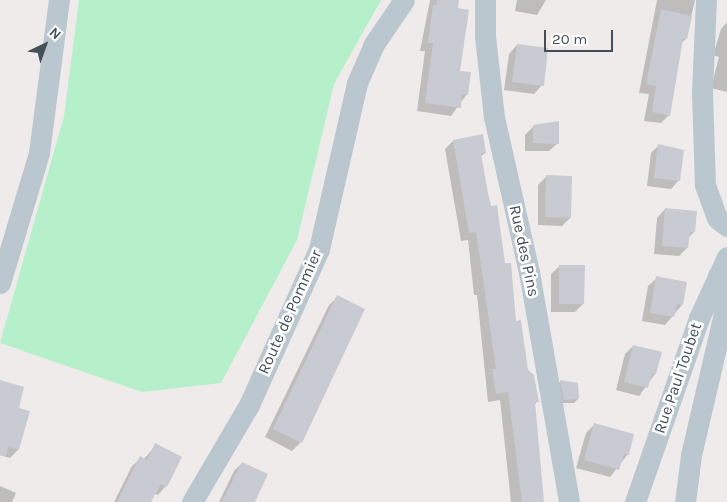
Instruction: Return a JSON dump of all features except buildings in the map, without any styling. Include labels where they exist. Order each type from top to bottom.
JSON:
[{"type":"street","points":[[0,283],[39,153],[59,0]]},
{"type":"street","name":"Route de Pommier","points":[[192,502],[249,405],[319,249],[357,83],[374,44],[404,0]]},
{"type":"street","name":"Rue des Pins","points":[[485,0],[484,36],[494,117],[529,272],[569,502]]},
{"type":"street","points":[[706,0],[702,92],[706,186],[717,218],[727,226]]},
{"type":"street","points":[[685,502],[691,454],[724,313],[722,266]]},
{"type":"street","name":"Rue Paul Toubet","points":[[635,502],[699,318],[722,266]]},
{"type":"green space","points":[[79,0],[381,0],[334,84],[297,240],[221,383],[142,392],[0,343],[64,116]]}]
